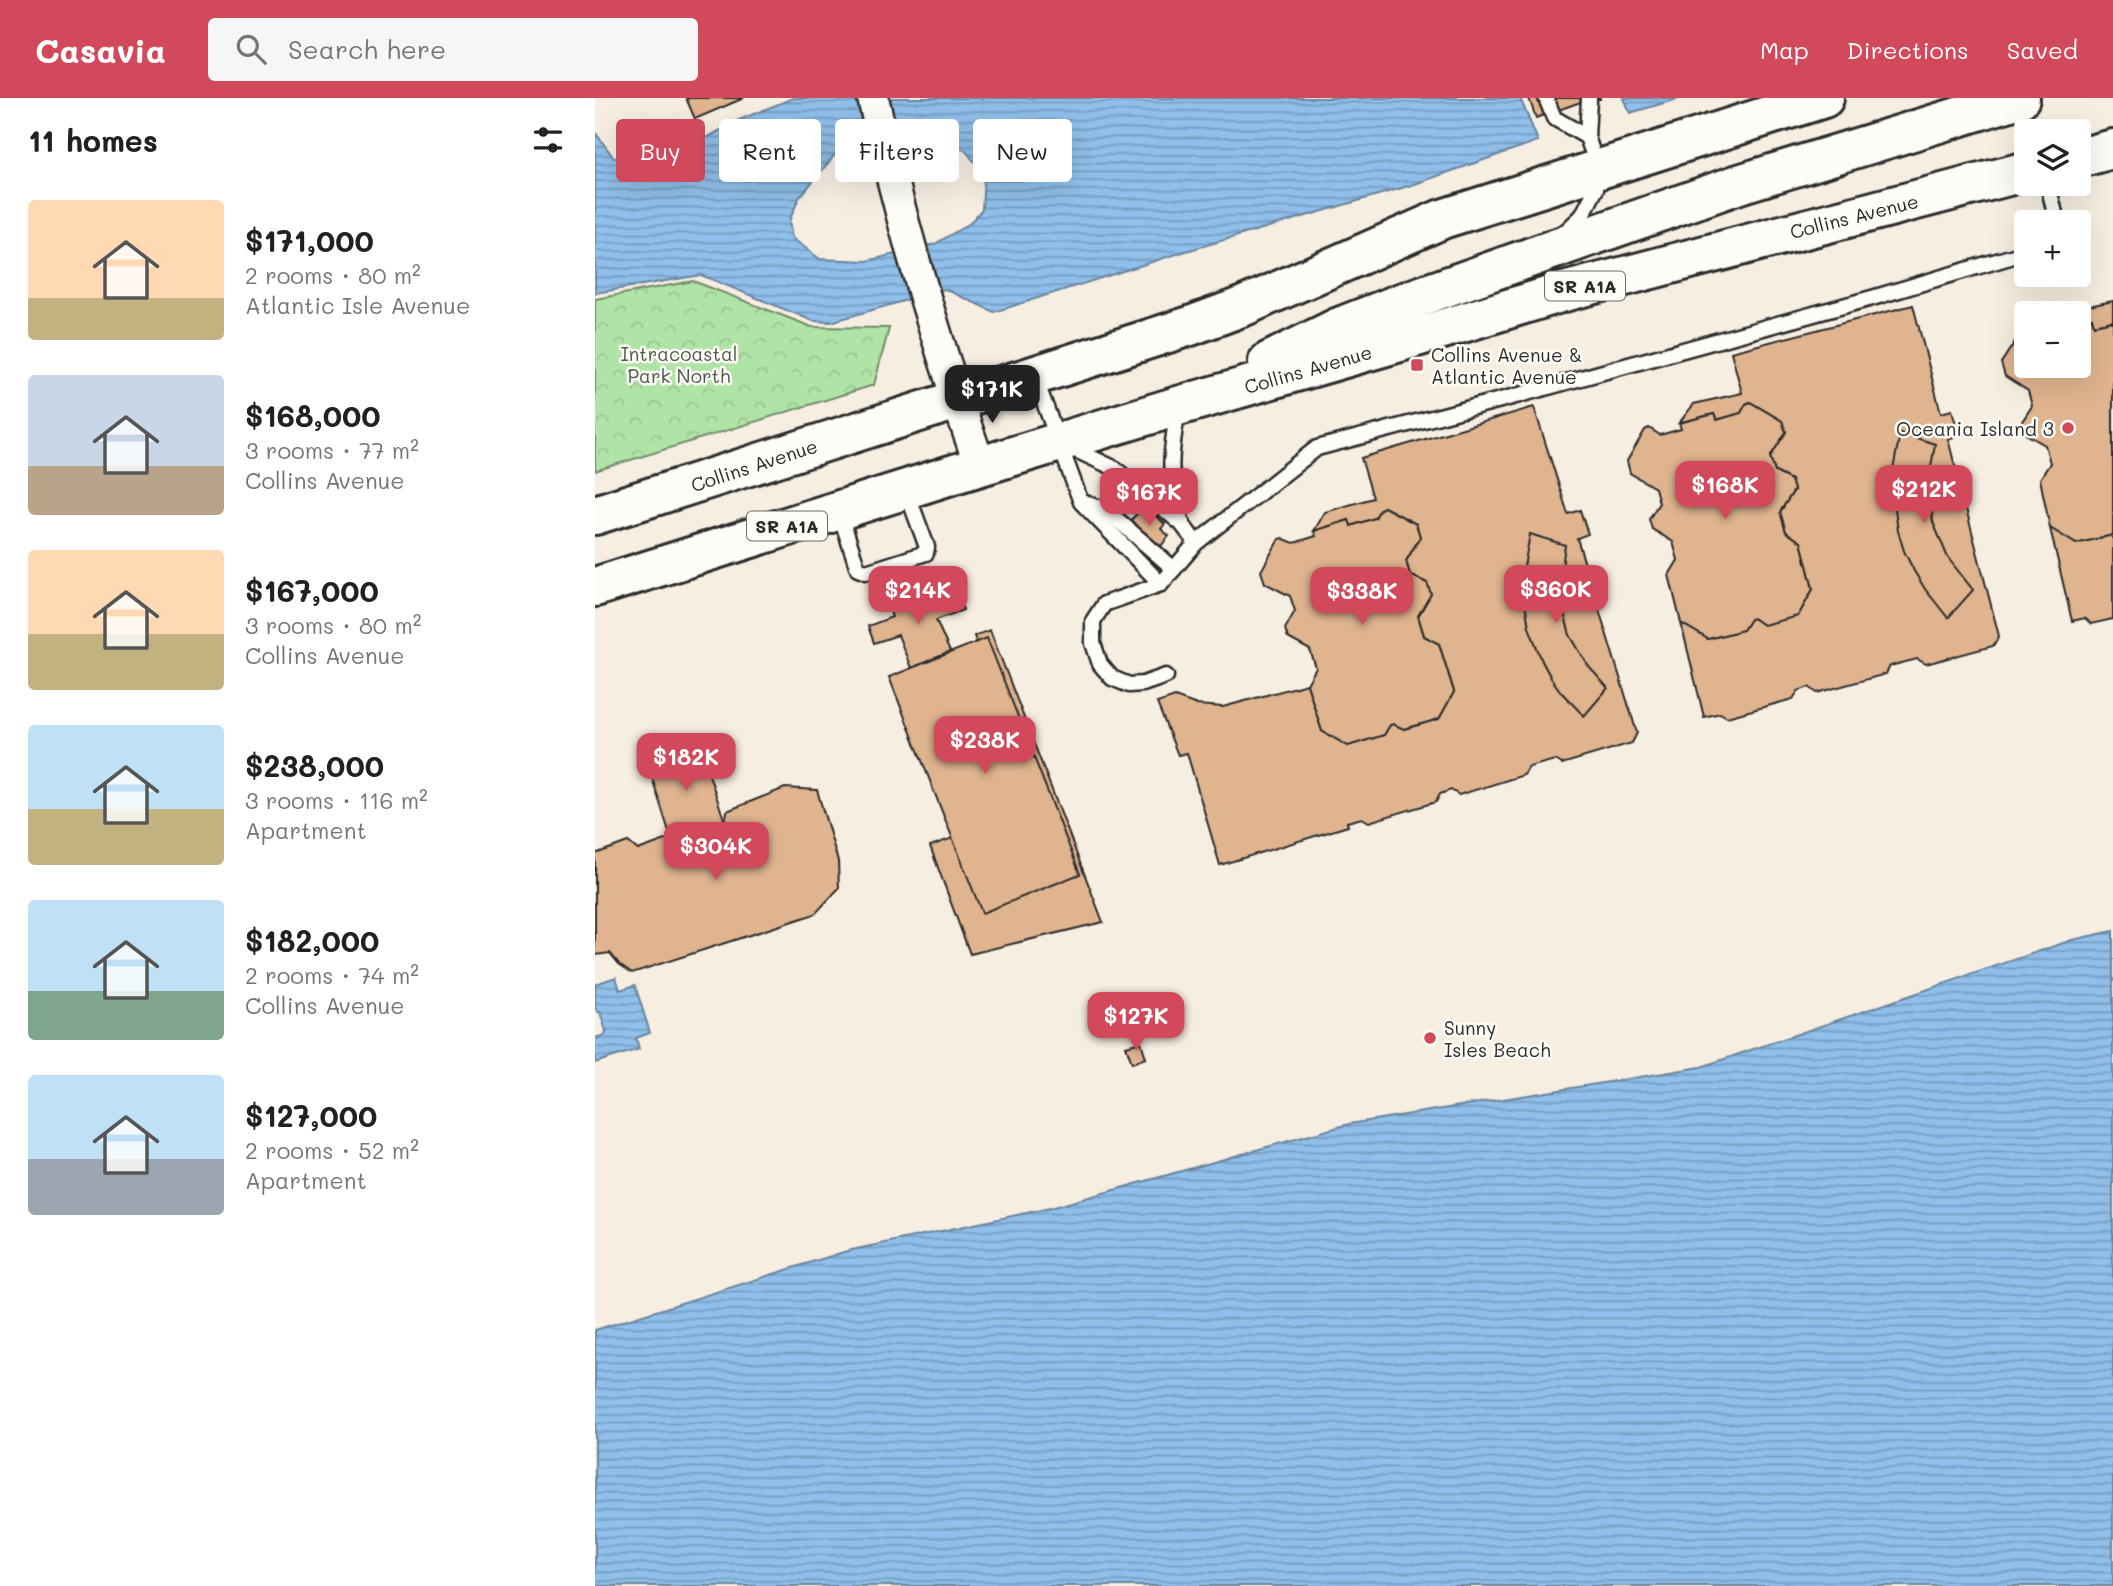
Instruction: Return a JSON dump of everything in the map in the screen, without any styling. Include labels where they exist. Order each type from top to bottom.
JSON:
[{"type":"main road","name":"Collins Avenue","points":[[595,516],[1190,326],[1291,285],[1593,153],[1824,98]]},
{"type":"main road","points":[[1178,406],[1337,328],[1793,166],[2020,98]]},
{"type":"main road","points":[[2091,155],[2113,149]]},
{"type":"main road","name":"Collins Avenue","points":[[595,586],[1058,442],[1560,293],[2014,174]]},
{"type":"street","points":[[873,98],[907,238],[931,320],[980,466]]},
{"type":"lane","points":[[1546,98],[1554,118],[1593,153]]},
{"type":"lane","points":[[1544,253],[1582,216],[1597,190],[1589,99]]},
{"type":"lane","points":[[1166,676],[1143,684],[1129,685],[1112,678],[1100,664],[1093,643],[1093,621],[1104,604],[1161,584],[1196,543],[1317,448],[1872,298],[2014,256]]},
{"type":"lane","points":[[1034,376],[1081,502],[1161,584]]},
{"type":"lane","points":[[1178,406],[1171,453],[1171,478],[1182,524]]},
{"type":"lane","points":[[1058,442],[1114,468],[1182,524],[1196,543]]},
{"type":"lane","points":[[838,510],[858,569],[866,572],[926,553],[927,547],[906,489]]},
{"type":"lane","points":[[1081,502],[1105,509],[1174,569]]},
{"type":"green space","name":"Intracoastal Park North","points":[[693,281],[812,327],[889,328],[874,385],[595,471],[595,299]]},
{"type":"water","points":[[793,98],[1520,98],[1538,141],[1412,185],[1183,252],[994,312],[945,289],[831,322],[813,321],[701,275],[595,293],[595,132],[616,158],[616,182],[705,182],[705,139],[719,131],[719,182],[812,182],[799,198],[789,221],[792,238],[820,259],[867,261],[935,244],[970,223],[982,209],[984,182],[1072,182],[1072,119],[973,119],[973,160],[965,150],[959,148],[959,119],[835,119],[835,154],[821,171],[821,119],[741,119]]},
{"type":"water","points":[[1624,98],[1681,98],[1630,113]]},
{"type":"water","points":[[2113,931],[2113,1586],[595,1586],[595,1330],[847,1251],[1050,1208],[1349,1124],[1701,1067],[2072,940]]},
{"type":"water","points":[[616,977],[620,990],[635,985],[650,1033],[636,1038],[639,1049],[595,1063],[595,1038],[605,1035],[606,1031],[600,1012],[595,1008],[595,984]]},
{"type":"building","points":[[686,98],[744,98],[695,119]]},
{"type":"building","points":[[1529,98],[1600,99],[1589,99],[1536,118]]},
{"type":"building","points":[[2113,301],[2113,321],[2094,325],[2091,306]]},
{"type":"building","points":[[1913,305],[1941,413],[1952,410],[1959,435],[1948,439],[1999,636],[1993,646],[1926,664],[1917,659],[1890,666],[1886,674],[1817,693],[1809,687],[1798,691],[1793,699],[1727,717],[1720,713],[1704,717],[1681,623],[1708,639],[1743,630],[1753,618],[1763,625],[1798,616],[1813,589],[1801,542],[1786,532],[1780,512],[1794,490],[1791,480],[1775,472],[1770,457],[1786,432],[1782,421],[1750,402],[1741,413],[1717,420],[1714,414],[1679,423],[1694,404],[1742,393],[1731,352]]},
{"type":"building","name":"Oceania Island 3","points":[[2091,318],[2094,325],[2113,321],[2113,535],[2076,544],[2050,528],[2040,479],[2050,463],[2045,445],[2024,433],[2021,423],[2032,406],[2028,391],[2005,376],[2001,363],[2014,343],[2014,378],[2091,378]]},
{"type":"building","points":[[1750,402],[1782,421],[1786,432],[1770,457],[1775,472],[1791,480],[1794,490],[1780,512],[1786,532],[1801,542],[1813,589],[1798,616],[1763,625],[1753,618],[1743,630],[1708,639],[1681,623],[1669,575],[1678,560],[1673,542],[1652,529],[1649,519],[1659,503],[1655,488],[1630,473],[1627,461],[1645,430],[1649,428],[1660,435],[1681,429],[1679,423],[1714,414],[1717,420],[1741,413]]},
{"type":"building","points":[[1534,407],[1568,514],[1580,510],[1588,534],[1577,538],[1637,733],[1632,743],[1562,764],[1555,760],[1529,767],[1524,775],[1459,795],[1451,790],[1440,794],[1436,802],[1369,822],[1362,818],[1347,822],[1348,826],[1220,865],[1187,753],[1178,755],[1157,703],[1175,697],[1197,705],[1223,707],[1307,684],[1322,731],[1348,746],[1384,735],[1393,724],[1404,729],[1439,719],[1454,692],[1439,644],[1424,636],[1418,616],[1431,594],[1427,583],[1410,575],[1406,561],[1420,537],[1416,524],[1384,507],[1375,518],[1351,526],[1349,520],[1314,531],[1325,512],[1373,498],[1361,458]]},
{"type":"building","points":[[1900,433],[1935,444],[1928,484],[1933,522],[1948,558],[1973,590],[1948,618],[1914,571],[1898,531],[1892,487]]},
{"type":"building","points":[[1144,506],[1165,524],[1161,529],[1169,536],[1157,551],[1127,524]]},
{"type":"building","points":[[1384,507],[1416,524],[1420,537],[1406,561],[1410,575],[1427,583],[1431,594],[1418,616],[1424,636],[1439,644],[1454,692],[1439,719],[1404,729],[1393,724],[1384,735],[1348,746],[1322,731],[1307,684],[1316,668],[1310,650],[1288,638],[1285,629],[1295,611],[1290,596],[1265,583],[1261,571],[1279,539],[1294,543],[1316,536],[1314,531],[1349,520],[1351,526],[1375,518]]},
{"type":"building","points":[[2050,528],[2076,544],[2113,535],[2113,619],[2091,624],[2085,618],[2072,621]]},
{"type":"building","points":[[1530,534],[1565,545],[1560,583],[1570,635],[1589,667],[1608,688],[1584,716],[1551,678],[1529,627],[1523,592],[1523,572]]},
{"type":"building","points":[[926,591],[930,603],[956,593],[963,610],[936,620],[950,652],[911,668],[898,635],[874,643],[868,626],[892,617],[888,606]]},
{"type":"building","points":[[990,630],[1103,922],[970,954],[930,846],[1041,807],[974,636]]},
{"type":"building","points":[[987,638],[1080,874],[982,913],[889,677]]},
{"type":"building","points":[[700,748],[725,822],[671,838],[648,765]]},
{"type":"building","points":[[785,788],[817,790],[838,861],[839,888],[815,914],[632,973],[610,953],[595,955],[595,854],[628,842],[638,850],[725,822],[727,811]]},
{"type":"building","points":[[1141,1042],[1146,1058],[1132,1063],[1126,1046]]},
{"type":"place","name":"Collins Avenue & Atlantic Avenue","points":[[1417,365]]},
{"type":"place","name":"Oceania Island 3","points":[[2068,428]]},
{"type":"place","name":"Sunny Isles Beach","points":[[1430,1038]]}]
